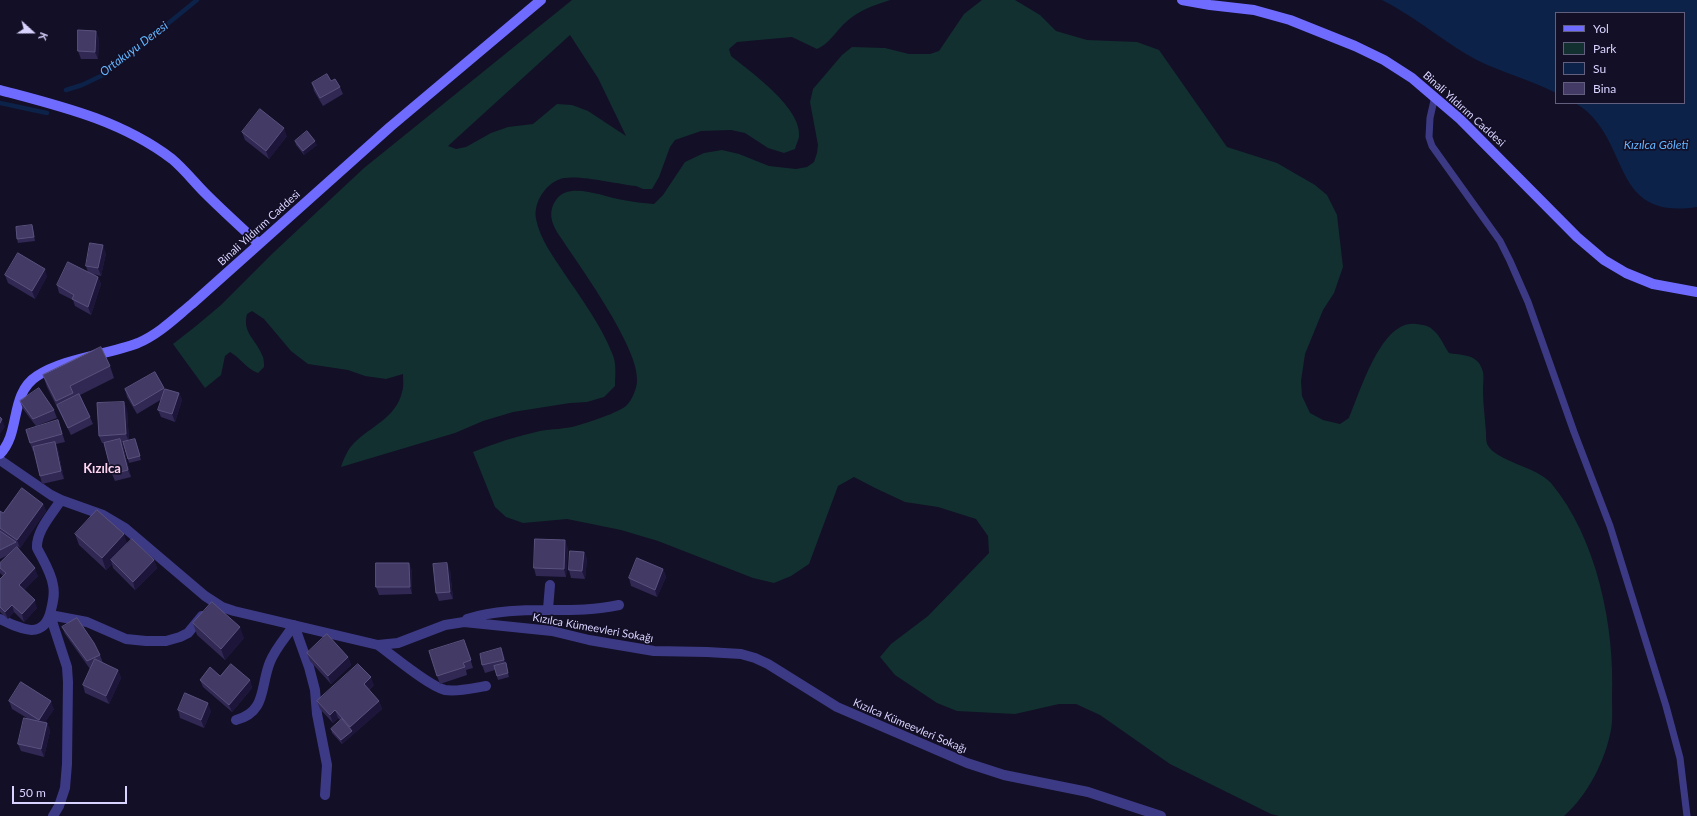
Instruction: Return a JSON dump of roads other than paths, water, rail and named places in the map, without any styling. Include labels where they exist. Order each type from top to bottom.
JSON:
[{"type":"street","name":"Binali Yıldırım Caddesi","points":[[0,454],[6,448],[11,433],[16,407],[26,387],[36,376],[80,359],[138,343],[160,331],[390,127],[541,0]]},
{"type":"street","name":"Binali Yıldırım Caddesi","points":[[1182,0],[1254,10],[1290,20],[1356,46],[1384,60],[1412,78],[1435,96],[1460,119],[1577,237],[1604,260],[1626,273],[1653,284],[1697,292]]},
{"type":"street","points":[[0,90],[87,114],[112,124],[147,143],[171,159],[184,170],[205,193],[259,244]]},
{"type":"street","name":"Kızılca Kümeevleri Sokağı","points":[[0,460],[42,489],[61,500],[103,515],[116,522],[213,602],[234,611],[378,645],[398,643],[457,622],[481,623],[552,631],[589,640],[654,651],[726,653],[755,658],[768,664],[837,707],[966,763],[1004,774],[1088,792],[1161,816]]},
{"type":"street","points":[[0,620],[28,631],[36,630],[48,622],[54,594],[53,585],[37,548],[37,542],[44,526],[61,500]]},
{"type":"street","points":[[548,609],[550,585]]},
{"type":"street","points":[[50,615],[87,622],[126,639],[162,641],[173,640],[188,633],[213,602]]},
{"type":"street","points":[[457,622],[486,614],[502,612],[548,609],[590,610],[619,606]]},
{"type":"street","points":[[50,615],[67,667],[68,682],[67,764],[65,788],[59,806],[53,816]]},
{"type":"street","points":[[236,720],[246,718],[258,704],[270,661],[294,625]]},
{"type":"street","points":[[294,625],[313,678],[317,714],[326,765],[325,795]]},
{"type":"street","points":[[378,645],[425,679],[442,689],[455,690],[486,686]]},
{"type":"lane","points":[[1435,96],[1428,129],[1430,141],[1442,160],[1492,228],[1510,261],[1528,302],[1574,432],[1610,526],[1666,706],[1680,758],[1688,816]]},
{"type":"water","name":"Kızılca Göleti","points":[[1382,0],[1697,0],[1697,207],[1668,208],[1648,201],[1634,189],[1624,173],[1606,136],[1593,118],[1576,104],[1685,104],[1685,12],[1555,12],[1555,93],[1477,60],[1404,12]]},
{"type":"waterway","name":"Ortakuyu Deresi","points":[[66,90],[82,85],[103,75],[197,0]]},
{"type":"waterway","name":"Ortakuyu Deresi","points":[[0,103],[47,113]]},
{"type":"district","name":"Kızılca","points":[[102,469]]}]
